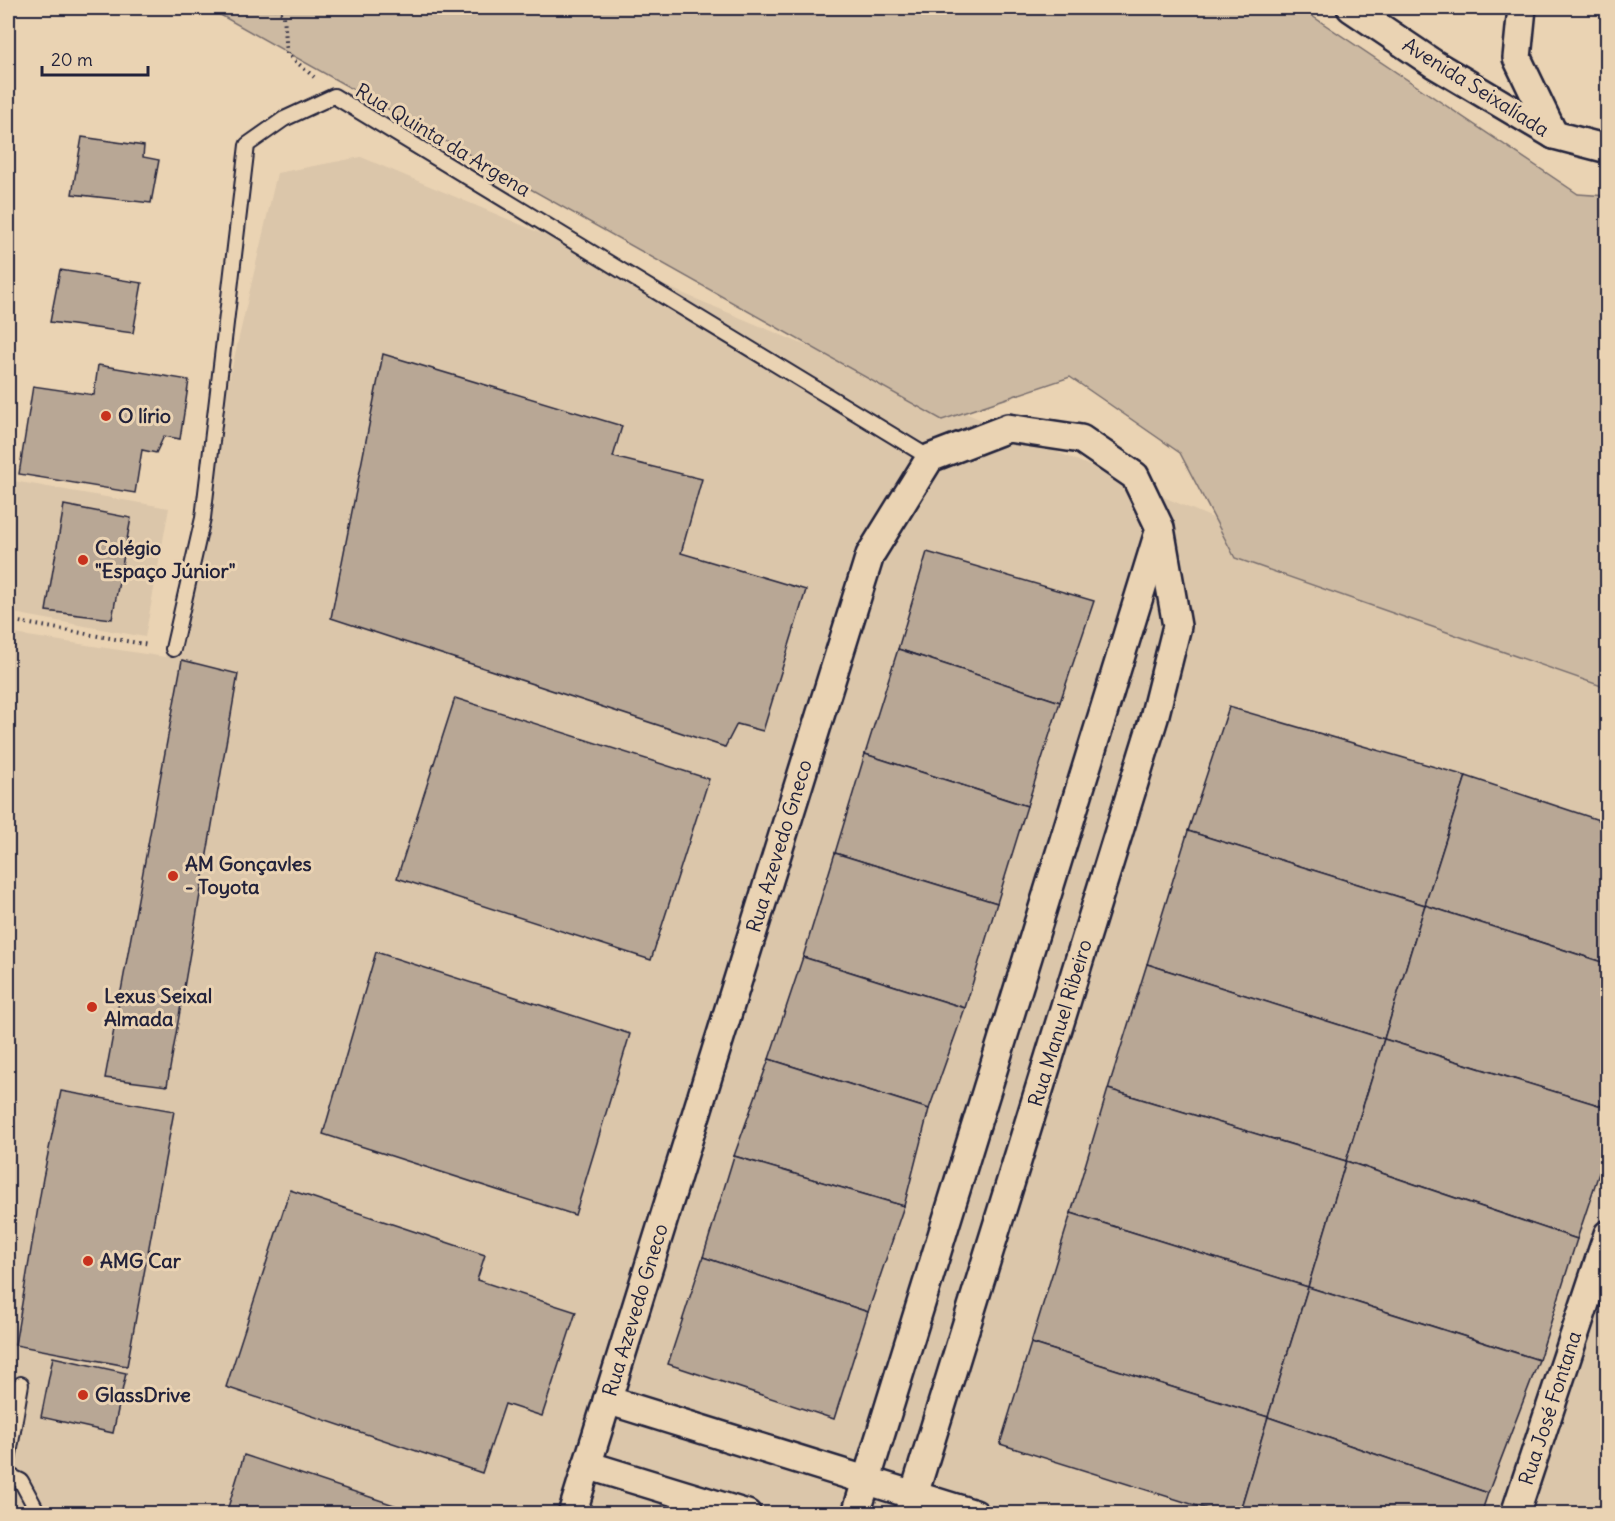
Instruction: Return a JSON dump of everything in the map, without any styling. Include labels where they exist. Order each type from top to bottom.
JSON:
[{"type":"street","name":"Avenida Seixalíada","points":[[1351,8],[1434,64],[1554,135],[1608,149]]},
{"type":"street","points":[[1522,8],[1517,58],[1554,135]]},
{"type":"street","points":[[856,1514],[1160,528],[1135,476],[1081,439],[1008,428],[930,458]]},
{"type":"street","name":"Rua Azevedo Gneco","points":[[572,1514],[870,555],[930,458]]},
{"type":"street","name":"Rua Manuel Ribeiro","points":[[912,1504],[1154,718],[1177,626],[1160,528]]},
{"type":"street","name":"Rua José Fontana","points":[[1515,1514],[1608,1233]]},
{"type":"street","points":[[607,1400],[867,1480],[912,1504],[975,1514]]},
{"type":"street","points":[[587,1465],[747,1514]]},
{"type":"lane","name":"Rua Quinta da Argena","points":[[173,649],[203,518],[247,146],[284,119],[334,96],[930,458]]},
{"type":"lane","points":[[8,1460],[21,1384]]},
{"type":"lane","points":[[8,1475],[21,1481],[35,1507],[34,1514]]},
{"type":"path","points":[[276,8],[284,15],[287,54],[334,96]]},
{"type":"path","points":[[8,620],[173,649]]},
{"type":"shaded area","points":[[208,8],[1300,8],[1578,194],[1607,196],[1607,688],[1235,558],[1180,453],[1070,377],[942,420]]},
{"type":"shaded area","points":[[361,157],[1607,685],[1607,1513],[8,1513],[8,633],[165,657],[277,173]]},
{"type":"shaded area","name":"Colégio \"Espaço Júnior\"","points":[[8,480],[169,508],[145,637],[8,612]]},
{"type":"building","points":[[82,137],[144,146],[143,157],[159,160],[151,203],[72,194]]},
{"type":"building","points":[[60,270],[142,283],[133,333],[50,322]]},
{"type":"building","points":[[383,354],[622,426],[613,457],[702,479],[681,553],[806,590],[763,731],[737,724],[725,747],[331,618]]},
{"type":"building","name":"O lírio","points":[[98,365],[189,380],[180,439],[164,436],[156,453],[142,450],[135,493],[19,474],[33,386],[94,395]]},
{"type":"building","points":[[64,505],[131,518],[112,619],[46,611]]},
{"type":"building","points":[[927,552],[1094,601],[1060,702],[898,649]]},
{"type":"building","points":[[898,649],[1060,702],[1027,806],[865,754]]},
{"type":"building","name":"AM Gonçavles - Toyota","points":[[182,660],[238,674],[167,1086],[105,1078]]},
{"type":"building","points":[[455,698],[709,779],[651,960],[397,878]]},
{"type":"building","points":[[1229,707],[1466,776],[1425,905],[1188,831]]},
{"type":"building","points":[[865,754],[1027,806],[997,903],[835,853]]},
{"type":"building","points":[[1466,776],[1608,823],[1608,964],[1425,905]]},
{"type":"building","points":[[1188,831],[1425,905],[1384,1039],[1147,964]]},
{"type":"building","points":[[835,853],[997,903],[965,1008],[803,957]]},
{"type":"building","points":[[1425,905],[1608,964],[1608,1108],[1384,1039]]},
{"type":"building","points":[[376,952],[630,1034],[575,1215],[323,1134]]},
{"type":"building","points":[[803,957],[965,1008],[929,1109],[769,1059]]},
{"type":"building","points":[[1147,964],[1384,1039],[1346,1161],[1108,1089]]},
{"type":"building","points":[[1384,1039],[1608,1108],[1608,1146],[1577,1239],[1346,1161]]},
{"type":"building","points":[[769,1059],[929,1109],[904,1206],[734,1156]]},
{"type":"building","points":[[1108,1089],[1346,1161],[1308,1287],[1071,1213]]},
{"type":"building","name":"AMG Car","points":[[61,1091],[174,1111],[127,1366],[15,1345],[43,1178]]},
{"type":"building","points":[[734,1156],[904,1206],[868,1312],[703,1257]]},
{"type":"building","points":[[1346,1161],[1577,1239],[1539,1360],[1308,1287]]},
{"type":"building","points":[[290,1190],[485,1255],[477,1280],[576,1312],[542,1416],[505,1404],[482,1473],[226,1387]]},
{"type":"building","points":[[1071,1213],[1308,1287],[1268,1417],[1031,1343]]},
{"type":"building","points":[[703,1257],[868,1312],[834,1419],[668,1364]]},
{"type":"building","points":[[1308,1287],[1539,1360],[1488,1493],[1268,1417]]},
{"type":"building","points":[[1031,1343],[1268,1417],[1239,1514],[1223,1514],[1000,1444]]},
{"type":"building","name":"GlassDrive","points":[[53,1357],[126,1373],[113,1433],[41,1417]]},
{"type":"building","points":[[1268,1417],[1488,1493],[1481,1514],[1239,1514]]},
{"type":"building","points":[[244,1455],[421,1514],[226,1514]]},
{"type":"place","name":"O lírio","points":[[106,416]]},
{"type":"place","name":"Colégio \"Espaço Júnior\"","points":[[83,560]]},
{"type":"place","name":"AM Gonçavles - Toyota","points":[[173,876]]},
{"type":"place","name":"Lexus Seixal Almada","points":[[92,1007]]},
{"type":"place","name":"AMG Car","points":[[88,1261]]},
{"type":"place","name":"GlassDrive","points":[[83,1395]]}]
